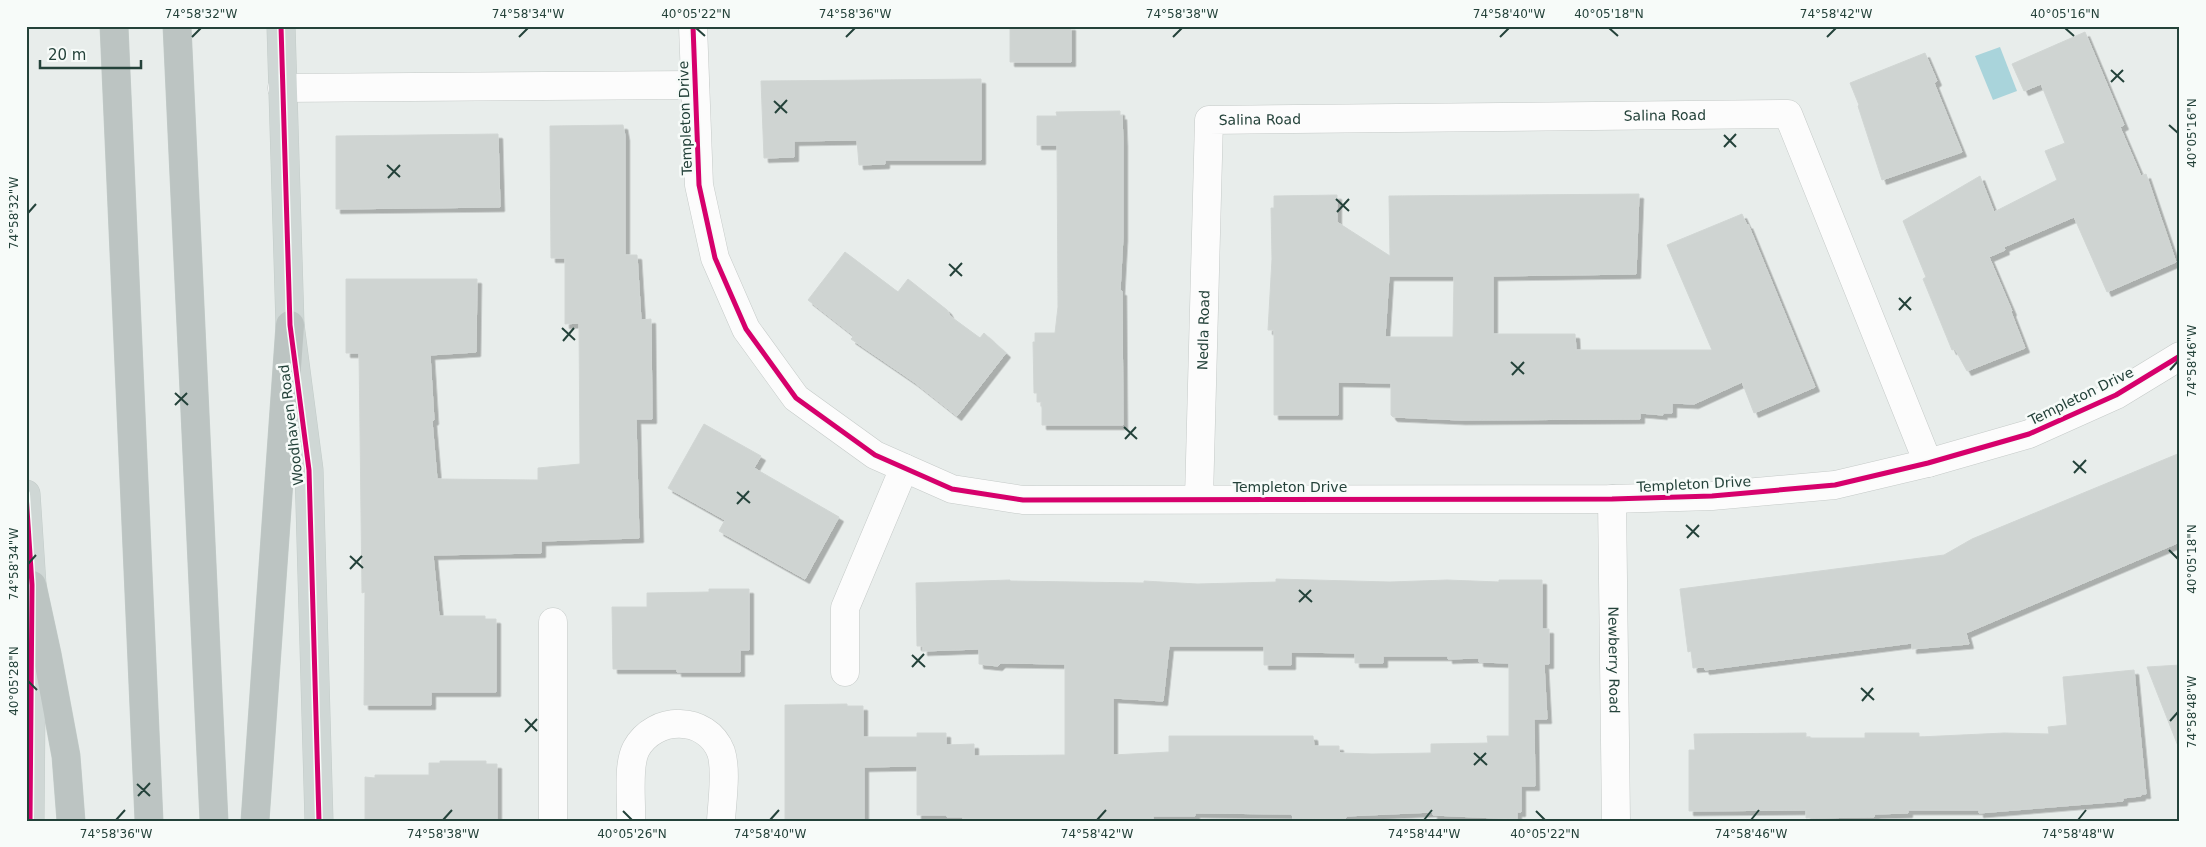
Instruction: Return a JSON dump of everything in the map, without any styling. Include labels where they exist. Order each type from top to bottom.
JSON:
[{"type":"highway","points":[[114,26],[149,821]]},
{"type":"highway","points":[[177,26],[214,821]]},
{"type":"highway","points":[[255,821],[290,325]]},
{"type":"highway","points":[[32,585],[66,756],[71,821]]},
{"type":"main road","name":"Woodhaven Road","points":[[281,26],[290,325],[309,470],[319,821]]},
{"type":"main road","points":[[26,494],[32,585],[29,803]]},
{"type":"street","name":"Templeton Drive","points":[[693,26],[699,186],[715,258],[746,330],[796,398],[875,455],[952,489],[1023,500],[1612,498],[1712,496],[1834,485],[1928,463],[2029,434],[2116,395],[2180,356]]},
{"type":"street","points":[[282,88],[695,85]]},
{"type":"street","name":"Salina Road","points":[[1208,164],[1210,120],[1788,114],[1928,463]]},
{"type":"street","name":"Nedla Road","points":[[1199,498],[1208,164]]},
{"type":"street","points":[[845,672],[845,608],[904,468]]},
{"type":"street","name":"Newberry Road","points":[[1612,498],[1616,821]]},
{"type":"street","points":[[553,622],[553,821]]},
{"type":"street","points":[[632,821],[632,763],[636,750],[644,738],[654,729],[667,724],[681,723],[694,726],[705,732],[721,752],[723,766],[721,821]]},
{"type":"water","points":[[2000,47],[2017,91],[1993,100],[1975,56]]},
{"type":"building","points":[[1010,26],[1071,26],[1071,62],[1010,62]]},
{"type":"building","points":[[2085,32],[2124,125],[2120,127],[2141,176],[2146,174],[2176,262],[2107,292],[2074,217],[2004,247],[2005,250],[1989,257],[2012,311],[2025,348],[1967,371],[1955,349],[1952,350],[1923,279],[1926,277],[1903,221],[1980,176],[1994,212],[2057,180],[2045,151],[2065,143],[2041,84],[2024,91],[2012,64]]},
{"type":"building","points":[[1925,53],[1937,81],[1934,83],[1962,152],[1882,180],[1859,105],[1850,83]]},
{"type":"building","points":[[981,79],[981,160],[885,160],[885,164],[859,165],[857,140],[794,141],[794,157],[764,158],[761,81]]},
{"type":"building","points":[[1120,111],[1120,116],[1122,115],[1123,142],[1123,237],[1120,291],[1122,291],[1123,425],[1042,425],[1042,402],[1037,402],[1037,393],[1034,393],[1033,342],[1035,342],[1035,333],[1055,333],[1058,307],[1057,145],[1037,145],[1037,116],[1057,116],[1056,112]]},
{"type":"building","points":[[623,125],[625,136],[625,255],[637,255],[641,320],[651,319],[652,419],[636,419],[639,538],[541,541],[541,553],[433,555],[439,616],[485,616],[485,619],[496,619],[496,692],[431,692],[431,705],[364,705],[365,592],[362,593],[359,353],[346,353],[346,279],[477,279],[476,352],[430,355],[434,420],[432,421],[437,479],[538,480],[538,468],[580,464],[579,323],[565,324],[565,258],[551,258],[550,126]]},
{"type":"building","points":[[498,134],[500,207],[336,209],[336,136]]},
{"type":"building","points":[[1639,194],[1636,274],[1493,276],[1493,334],[1575,334],[1576,350],[1712,350],[1667,245],[1742,214],[1748,224],[1815,387],[1754,413],[1742,382],[1694,404],[1672,403],[1672,413],[1662,413],[1663,415],[1640,413],[1640,419],[1461,420],[1393,417],[1391,415],[1391,383],[1338,382],[1338,415],[1274,415],[1274,330],[1268,330],[1272,259],[1271,208],[1274,208],[1274,196],[1337,195],[1337,222],[1390,256],[1389,196]],"holes":[[[1389,276],[1454,276],[1453,337],[1385,337]]]},
{"type":"building","points":[[845,252],[898,292],[908,279],[947,310],[950,316],[980,338],[984,333],[1006,353],[957,416],[914,382],[851,339],[854,336],[808,300]]},
{"type":"building","points":[[704,424],[761,456],[754,468],[839,517],[805,579],[719,531],[725,520],[668,488]]},
{"type":"building","points":[[2180,453],[2180,542],[1966,633],[1969,644],[1912,649],[1912,643],[1705,670],[1704,667],[1693,668],[1691,651],[1688,652],[1680,589],[1944,555],[1972,539]]},
{"type":"building","points":[[1276,579],[1390,582],[1542,580],[1542,629],[1549,629],[1549,664],[1544,664],[1547,719],[1534,719],[1535,786],[1521,786],[1521,812],[1517,812],[1517,819],[1433,815],[1433,812],[1346,816],[1346,818],[1293,819],[1292,814],[1195,813],[1195,816],[1153,816],[1153,821],[963,821],[963,817],[917,815],[917,766],[864,767],[864,821],[785,821],[785,705],[847,704],[847,706],[863,706],[863,737],[917,737],[917,733],[946,733],[946,745],[974,744],[974,756],[1065,755],[1065,664],[1001,663],[998,666],[979,664],[979,649],[923,651],[923,646],[917,646],[916,583],[1010,580],[1144,583],[1144,581],[1197,584],[1276,582]],"holes":[[[1169,646],[1264,646],[1264,665],[1291,665],[1291,652],[1355,653],[1355,663],[1383,663],[1383,656],[1448,656],[1448,659],[1479,658],[1479,662],[1509,663],[1509,736],[1487,736],[1488,743],[1431,744],[1431,753],[1372,754],[1341,753],[1339,746],[1314,746],[1313,736],[1169,736],[1169,752],[1113,755],[1113,698],[1163,701]]]},
{"type":"building","points":[[709,589],[749,589],[749,650],[740,650],[740,672],[677,672],[677,669],[613,669],[612,607],[647,607],[647,593],[709,592]]},
{"type":"building","points":[[2180,665],[2180,745],[2178,746],[2147,667]]},
{"type":"building","points":[[2134,670],[2146,794],[2141,794],[2141,796],[2123,798],[2123,801],[1979,813],[1979,810],[1908,810],[1908,813],[1875,814],[1874,817],[1806,818],[1806,810],[1689,811],[1689,750],[1695,750],[1694,734],[1806,733],[1806,738],[1865,738],[1865,733],[1919,733],[1919,737],[2004,733],[2049,734],[2048,727],[2067,725],[2063,677]]},
{"type":"building","points":[[440,761],[486,761],[486,764],[497,764],[497,821],[365,821],[365,777],[375,778],[375,775],[429,775],[429,763],[440,763]]},
{"type":"cycle path","points":[[281,26],[290,325],[309,470],[319,821]]},
{"type":"cycle path","points":[[693,26],[699,185],[715,258],[746,329],[796,398],[875,455],[952,489],[1023,500],[1612,499],[1712,496],[1835,485],[1928,463],[2029,434],[2116,395],[2180,356]]},
{"type":"cycle path","points":[[26,494],[32,585],[30,821]]}]
